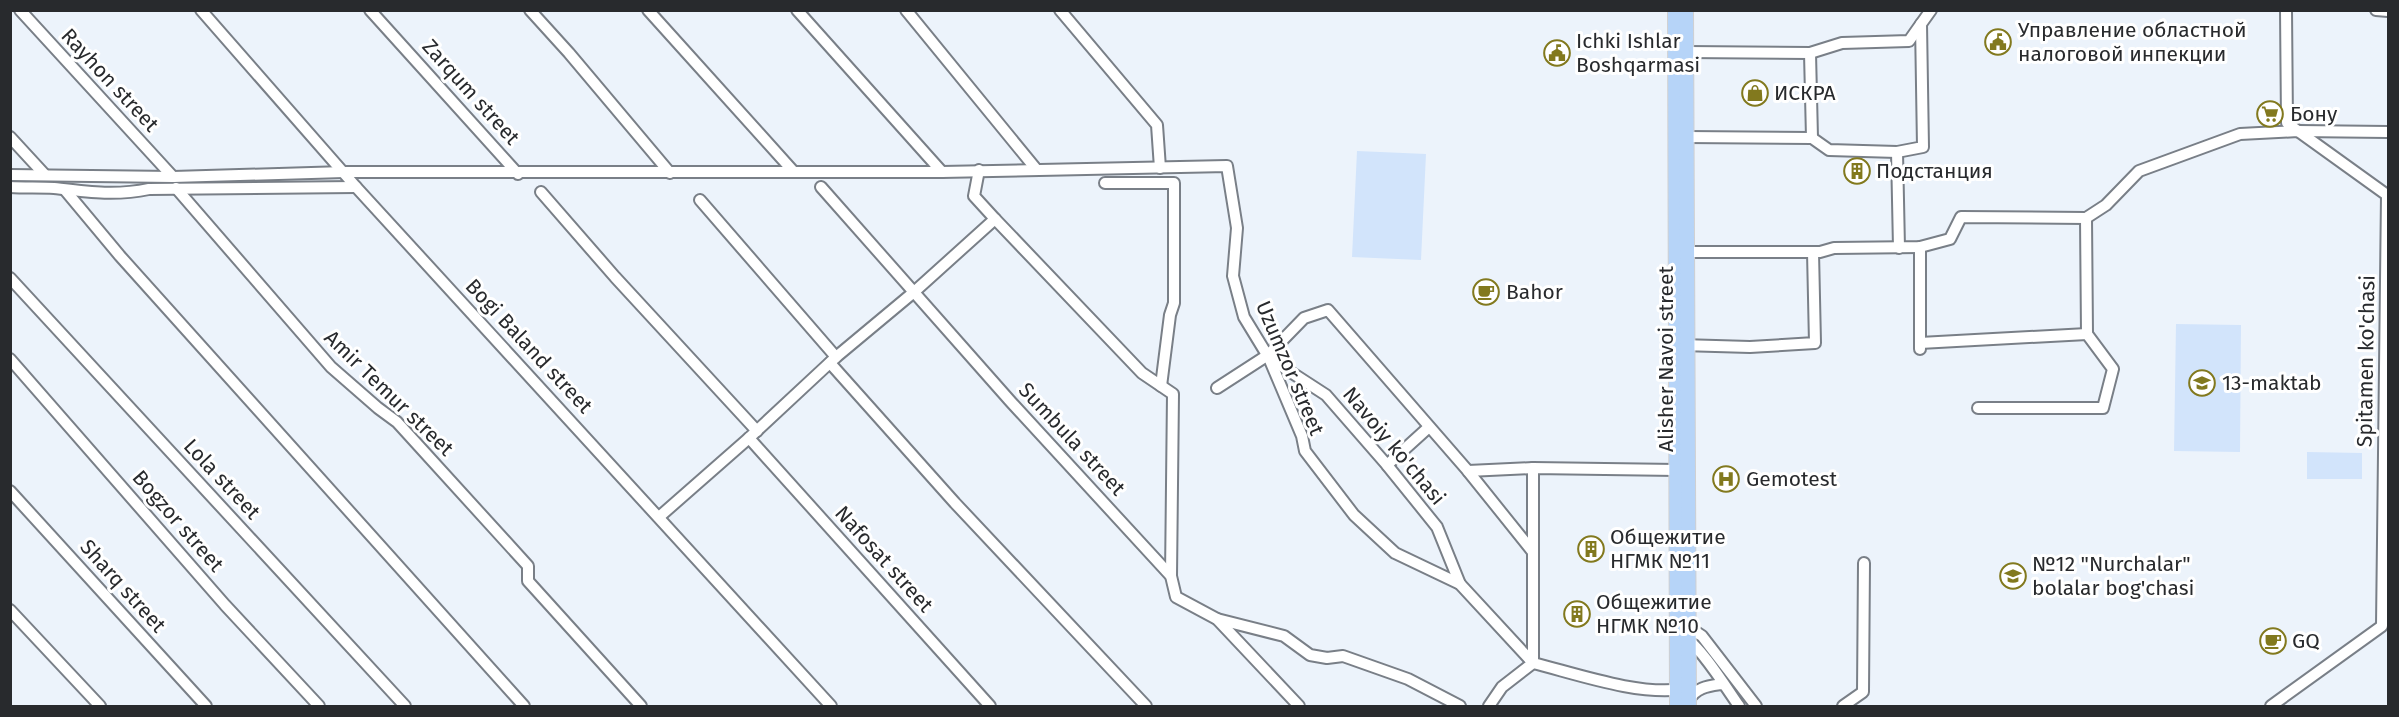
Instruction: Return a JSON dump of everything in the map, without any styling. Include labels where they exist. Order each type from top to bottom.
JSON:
[{"type":"main road","name":"Alisher Navoi street","points":[[1675,10],[1682,345],[1681,627],[1690,640],[1684,698]]},
{"type":"main road","name":"Alisher Navoi street","points":[[1681,251],[1686,137],[1686,10]]},
{"type":"main road","name":"Alisher Navoi street","points":[[1682,345],[1677,470],[1684,698]]},
{"type":"street","name":"Rayhon street","points":[[20,10],[173,177]]},
{"type":"street","name":"Bogi Baland street","points":[[201,10],[356,187],[659,517],[827,705]]},
{"type":"street","name":"Zarqum street","points":[[370,10],[518,174]]},
{"type":"street","points":[[530,10],[670,173]]},
{"type":"street","points":[[648,10],[793,171]]},
{"type":"street","points":[[797,10],[942,172]]},
{"type":"street","points":[[906,10],[1036,169]]},
{"type":"street","points":[[10,175],[173,177],[344,172],[518,174],[942,172],[1160,168],[1157,125],[1060,10]]},
{"type":"street","points":[[1686,52],[1810,53],[1842,44],[1909,41],[1931,10]]},
{"type":"street","name":"Spitamen ko'chasi","points":[[2271,706],[2382,626],[2386,455],[2387,195],[2287,123],[2286,10]]},
{"type":"street","points":[[2376,10],[2388,11]]},
{"type":"street","points":[[1686,137],[1812,138],[1829,150],[1897,152],[1923,147],[1921,24]]},
{"type":"street","points":[[1810,53],[1812,138]]},
{"type":"street","points":[[1681,251],[1820,252],[1833,248],[1920,247],[1950,239],[1961,217],[2086,218],[2106,205],[2139,171],[2240,134],[2298,131],[2388,132]]},
{"type":"street","points":[[10,137],[45,175]]},
{"type":"street","points":[[1897,152],[1899,248]]},
{"type":"street","name":"Uzumzor street","points":[[1160,168],[1227,166],[1237,228],[1233,276],[1244,317],[1268,356],[1302,436],[1305,451],[1354,515],[1395,553],[1460,584],[1533,663]]},
{"type":"street","points":[[979,170],[974,196],[1142,373],[1173,394],[1171,576]]},
{"type":"street","points":[[1105,183],[1174,183],[1174,303],[1170,315],[1161,386]]},
{"type":"street","name":"Sumbula street","points":[[821,186],[1011,402],[1171,576],[1176,597],[1217,619],[1299,706]]},
{"type":"street","points":[[10,188],[123,194],[149,189],[176,188],[356,187]]},
{"type":"street","name":"Amir Temur street","points":[[176,188],[331,367],[397,422],[521,558],[528,566],[528,581],[641,706]]},
{"type":"street","points":[[65,190],[120,256],[524,706]]},
{"type":"street","name":"Nafosat street","points":[[541,192],[990,706]]},
{"type":"street","points":[[700,200],[955,503],[1146,706]]},
{"type":"street","points":[[1978,408],[2103,408],[2113,369],[2087,334],[2086,218]]},
{"type":"street","points":[[659,517],[753,435],[833,360],[914,292],[995,219]]},
{"type":"street","points":[[1920,247],[1920,346],[2087,334]]},
{"type":"street","points":[[1682,345],[1750,347],[1815,343],[1813,252]]},
{"type":"street","name":"Lola street","points":[[10,278],[405,706]]},
{"type":"street","name":"Navoiy ko'chasi","points":[[1460,584],[1437,527],[1387,465],[1326,395],[1268,356],[1304,318],[1328,310],[1468,471],[1533,552]]},
{"type":"street","points":[[1217,388],[1268,356]]},
{"type":"street","name":"Bogzor street","points":[[10,359],[225,605],[319,706]]},
{"type":"street","points":[[1387,465],[1429,427]]},
{"type":"street","points":[[1468,471],[1533,468],[1677,470]]},
{"type":"street","points":[[1533,468],[1533,663]]},
{"type":"street","name":"Sharq street","points":[[10,492],[206,706]]},
{"type":"street","points":[[1843,706],[1863,692],[1864,563]]},
{"type":"street","points":[[10,610],[100,706]]},
{"type":"street","points":[[1217,619],[1284,636],[1310,655],[1327,658],[1343,656],[1397,675],[1460,706]]},
{"type":"street","points":[[1681,627],[1702,636],[1756,706]]},
{"type":"street","points":[[1690,640],[1739,706]]},
{"type":"street","points":[[1533,663],[1605,682],[1662,691],[1684,698],[1701,688],[1722,684]]},
{"type":"street","points":[[1489,706],[1502,687],[1533,663]]},
{"type":"shaded area","points":[[1357,151],[1426,154],[1421,260],[1352,257]]},
{"type":"shaded area","points":[[2176,324],[2241,325],[2240,452],[2174,451]]},
{"type":"shaded area","points":[[2307,452],[2362,453],[2362,479],[2307,479]]},
{"type":"place","name":"Управление областной налоговой инпекции","points":[[1998,42]]},
{"type":"place","name":"Ichki Ishlar Boshqarmasi","points":[[1557,53]]},
{"type":"place","name":"ИСКРА","points":[[1755,93]]},
{"type":"place","name":"Бону","points":[[2270,114]]},
{"type":"place","name":"Подстанция","points":[[1857,171]]},
{"type":"place","name":"Bahor","points":[[1486,292]]},
{"type":"place","name":"13-maktab","points":[[2202,383]]},
{"type":"place","name":"Gemotest","points":[[1726,479]]},
{"type":"place","name":"Общежитие НГМК №11","points":[[1591,549]]},
{"type":"place","name":"№12 \"Nurchalar\" bolalar bog'chasi","points":[[2013,576]]},
{"type":"place","name":"Общежитие НГМК №10","points":[[1577,614]]},
{"type":"place","name":"GQ","points":[[2273,641]]}]
